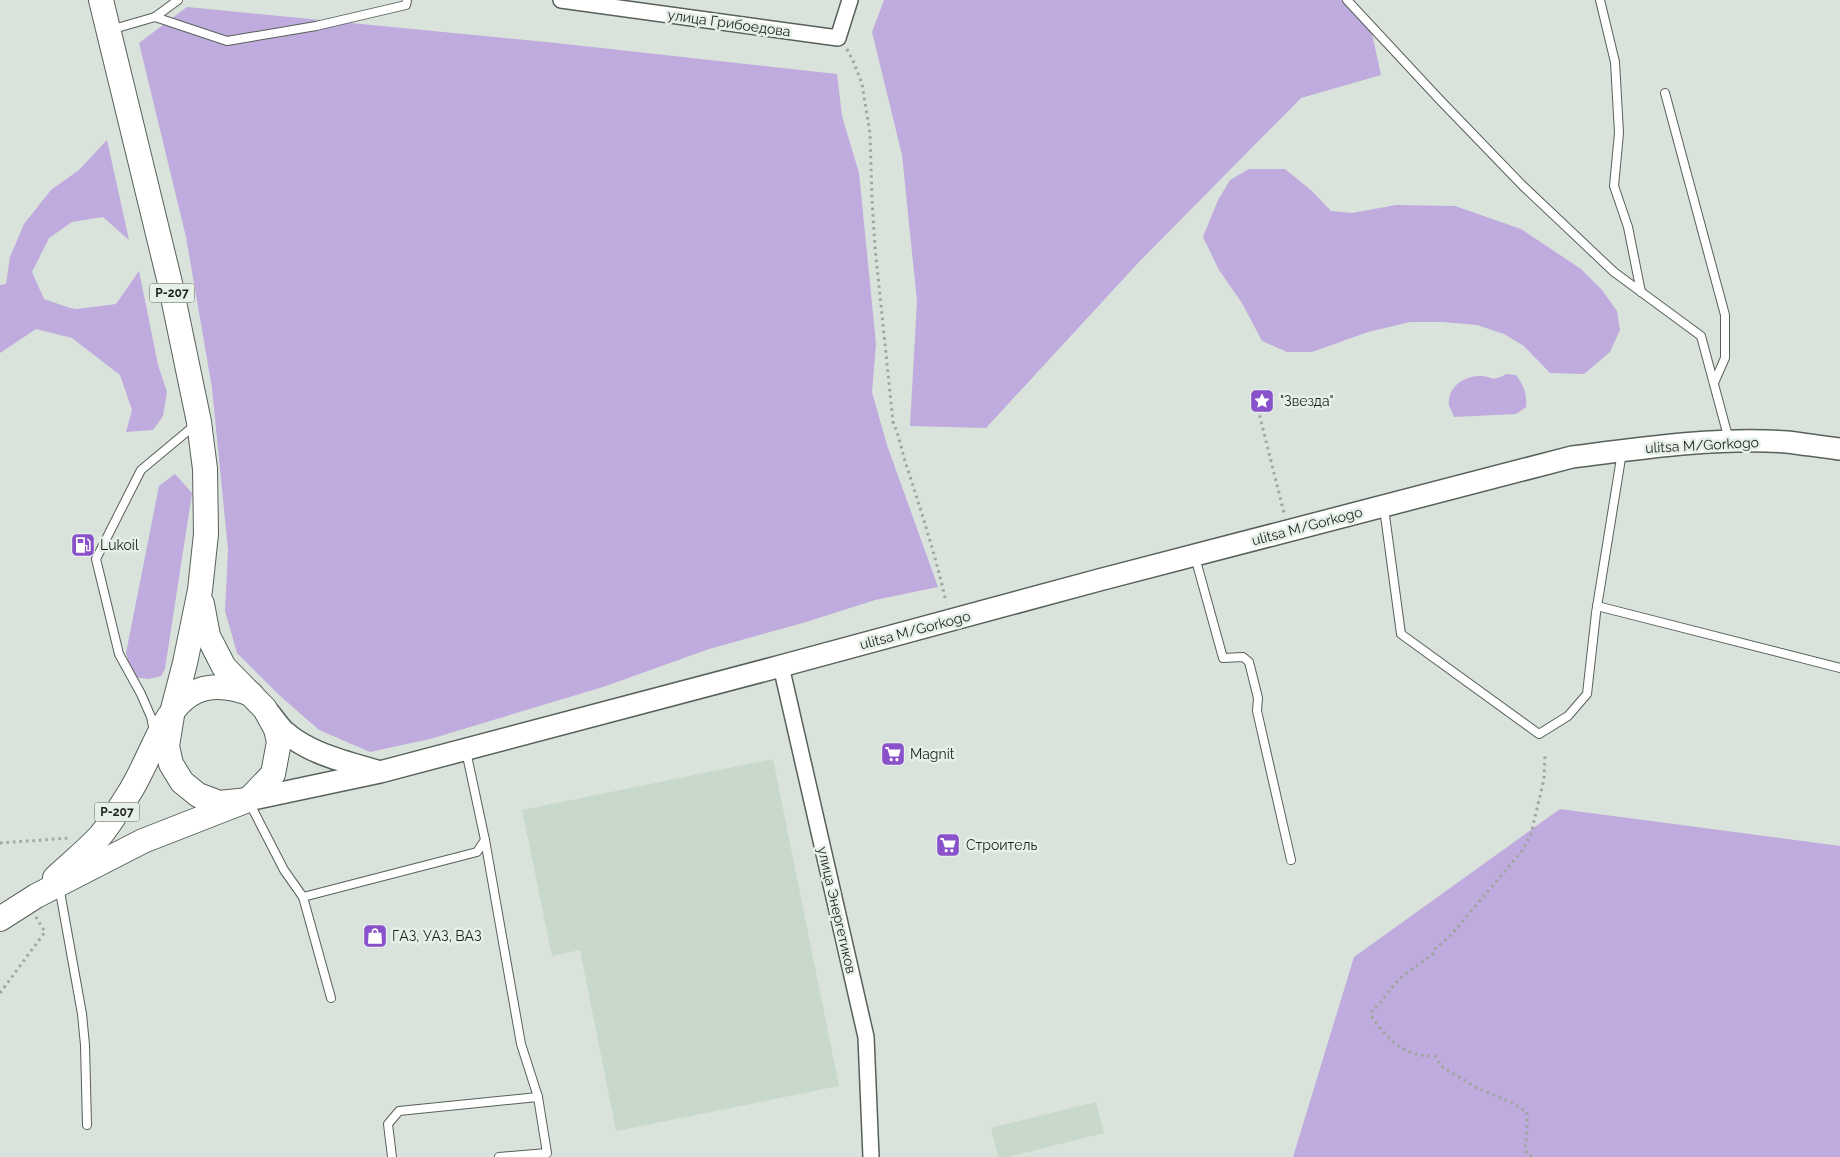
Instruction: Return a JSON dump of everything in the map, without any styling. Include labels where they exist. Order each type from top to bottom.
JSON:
[{"type":"main road","name":"Р-207","points":[[101,0],[170,283],[199,422],[205,469],[206,534],[200,590],[185,664],[173,709],[167,746],[171,764],[182,782],[198,795],[219,803],[248,800]]},
{"type":"main road","name":"ulitsa M/Gorkogo","points":[[248,800],[380,772],[1195,555],[1572,457],[1730,442],[1786,442],[1840,449]]},
{"type":"main road","name":"Р-207","points":[[0,919],[31,899],[143,841],[248,800],[273,774],[278,742],[276,729],[258,702],[224,668],[208,636],[200,590]]},
{"type":"main road","points":[[173,709],[189,695],[204,688],[233,688],[258,702],[286,732],[305,745],[327,756],[380,772]]},
{"type":"main road","name":"Р-207","points":[[31,899],[100,836],[129,794],[173,709]]},
{"type":"street","name":"улица Грибоедова","points":[[561,0],[838,38]]},
{"type":"street","points":[[838,38],[850,0]]},
{"type":"street","name":"улица Энергетиков","points":[[781,666],[866,1037],[871,1157]]},
{"type":"lane","points":[[109,30],[155,17],[178,0]]},
{"type":"lane","points":[[155,17],[227,41],[316,26],[406,5],[407,0]]},
{"type":"lane","points":[[1347,0],[1440,100],[1524,186],[1614,272],[1701,336],[1730,442]]},
{"type":"lane","points":[[1600,0],[1615,62],[1619,133],[1614,186],[1628,227],[1641,292]]},
{"type":"lane","points":[[1665,93],[1726,315],[1725,358],[1714,383]]},
{"type":"lane","points":[[156,741],[151,717],[142,694],[118,654],[96,559],[141,470],[199,422]]},
{"type":"lane","points":[[1384,506],[1401,634],[1539,734],[1568,716],[1588,694],[1597,606],[1622,451]]},
{"type":"lane","points":[[1195,555],[1223,658],[1243,657],[1249,662],[1258,698],[1257,712],[1291,860]]},
{"type":"lane","points":[[1597,606],[1840,668]]},
{"type":"lane","points":[[465,749],[485,840],[521,1044],[538,1097],[547,1153],[499,1157]]},
{"type":"lane","points":[[248,800],[284,870],[303,898],[331,998]]},
{"type":"lane","points":[[303,898],[476,852],[485,840]]},
{"type":"lane","points":[[59,884],[82,1014],[85,1045],[87,1125]]},
{"type":"lane","points":[[392,1157],[388,1124],[399,1110],[538,1097]]},
{"type":"path","points":[[838,38],[848,50],[860,75],[870,133],[875,247],[893,422],[899,434],[902,452],[931,541],[946,603]]},
{"type":"path","points":[[1258,408],[1288,531]]},
{"type":"path","points":[[1532,1157],[1525,1151],[1527,1112],[1510,1102],[1475,1087],[1441,1066],[1435,1056],[1422,1056],[1403,1050],[1388,1037],[1371,1016],[1372,1010],[1382,1002],[1391,987],[1405,974],[1434,953],[1435,949],[1451,935],[1522,851],[1531,834],[1544,778],[1544,755]]},
{"type":"path","points":[[0,844],[100,836]]},
{"type":"path","points":[[0,993],[45,932],[31,899]]},
{"type":"shaded area","points":[[884,0],[1342,0],[1370,24],[1381,75],[1301,98],[1138,263],[986,428],[910,426],[917,301],[902,155],[872,32]]},
{"type":"shaded area","points":[[187,7],[556,43],[837,74],[842,116],[859,173],[876,344],[872,392],[887,445],[938,587],[875,600],[806,622],[709,649],[603,687],[430,739],[370,752],[319,730],[278,694],[237,653],[225,611],[228,550],[212,388],[186,237],[139,43]]},
{"type":"shaded area","points":[[107,140],[129,240],[103,217],[72,222],[49,238],[32,272],[44,299],[77,309],[116,304],[139,271],[158,365],[167,392],[163,416],[153,430],[126,432],[132,410],[120,375],[72,338],[36,329],[0,353],[0,285],[6,284],[10,257],[24,224],[51,190],[79,170]]},
{"type":"shaded area","points":[[1249,169],[1285,169],[1312,191],[1331,211],[1352,213],[1396,205],[1455,206],[1521,229],[1581,269],[1602,290],[1617,311],[1620,330],[1610,352],[1584,374],[1550,373],[1524,346],[1504,334],[1477,325],[1443,322],[1410,322],[1368,332],[1312,352],[1287,352],[1262,341],[1242,303],[1219,270],[1203,237],[1218,200],[1230,180]]},
{"type":"shaded area","points":[[1506,374],[1516,375],[1519,379],[1526,398],[1526,407],[1516,414],[1454,417],[1449,405],[1449,399],[1453,388],[1457,384],[1468,378],[1484,376],[1495,379]]},
{"type":"shaded area","points":[[175,474],[192,493],[165,669],[161,676],[149,679],[133,677],[126,653],[159,486]]},
{"type":"shaded area","points":[[773,759],[839,1086],[616,1131],[580,950],[552,956],[522,810]]},
{"type":"shaded area","points":[[1560,809],[1840,846],[1840,1157],[1293,1157],[1354,957]]},
{"type":"shaded area","points":[[1096,1102],[1104,1133],[1008,1157],[998,1157],[991,1128]]},
{"type":"place","name":"\"Звезда\"","points":[[1262,401]]},
{"type":"place","name":"Lukoil","points":[[83,545]]},
{"type":"place","name":"Magnit","points":[[893,754]]},
{"type":"place","name":"Строитель","points":[[948,845]]},
{"type":"place","name":"ГАЗ, УАЗ, ВАЗ","points":[[375,936]]}]
